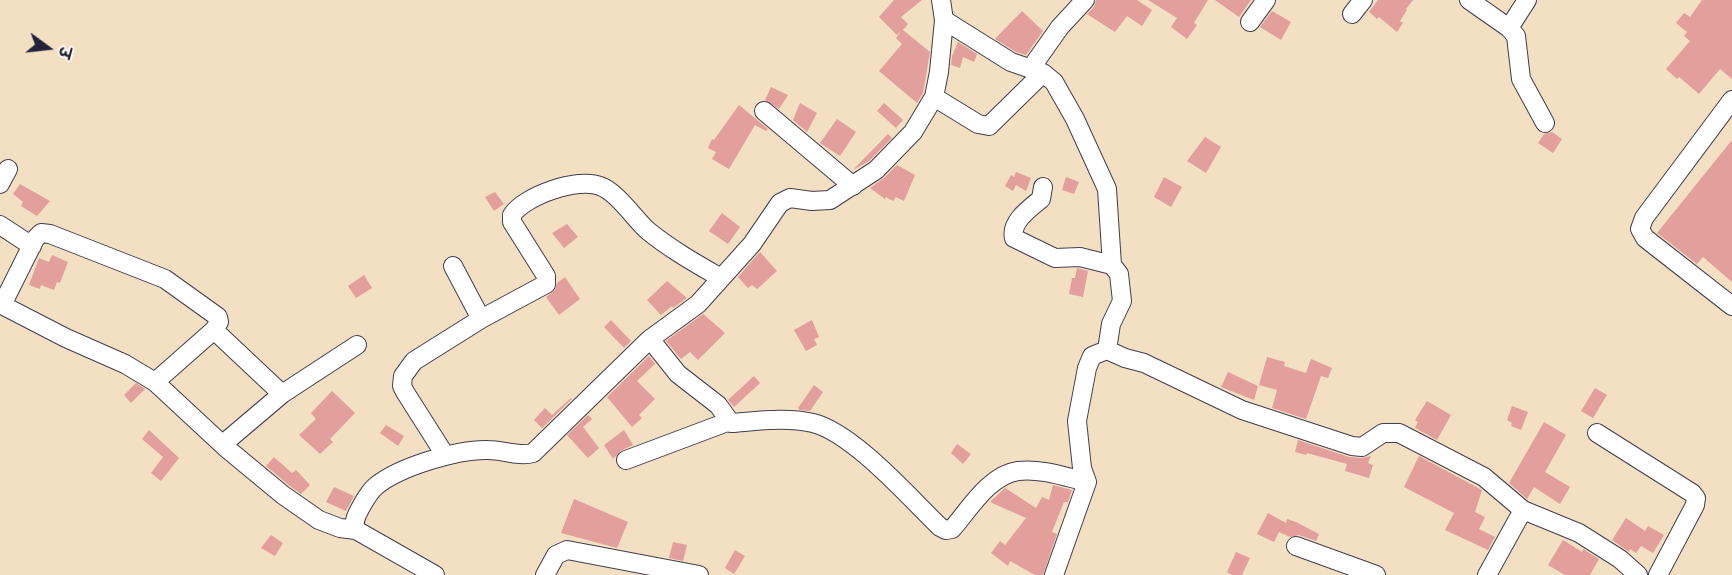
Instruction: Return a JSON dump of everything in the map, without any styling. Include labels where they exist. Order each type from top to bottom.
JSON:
[{"type":"street","points":[[356,530],[355,519],[367,496],[374,487],[390,476],[446,455],[482,450],[524,455],[533,453],[650,339],[698,304],[752,244],[780,203],[790,198],[830,200],[876,170],[913,132],[934,97],[944,20],[940,0]]},
{"type":"street","points":[[934,97],[978,124],[989,126],[1037,71],[1048,43],[1085,0]]},
{"type":"street","points":[[1250,22],[1266,0]]},
{"type":"street","points":[[1469,0],[1509,28],[1518,40],[1518,64],[1521,79],[1545,123]]},
{"type":"street","points":[[1509,28],[1527,0]]},
{"type":"street","points":[[944,20],[1011,62],[1037,71],[1054,82],[1075,119],[1104,180],[1109,200],[1112,265],[1119,274],[1122,301],[1111,324],[1107,350]]},
{"type":"street","points":[[1732,100],[1644,218],[1640,229],[1644,238],[1732,306]]},
{"type":"street","points":[[764,111],[853,186]]},
{"type":"street","points":[[446,455],[405,392],[402,386],[403,376],[408,366],[414,361],[481,319],[543,287],[547,281],[546,276],[512,222],[513,213],[545,193],[579,183],[598,185],[675,252],[721,278]]},
{"type":"street","points":[[1044,187],[1041,199],[1027,209],[1016,226],[1013,233],[1014,238],[1055,258],[1080,257],[1112,265]]},
{"type":"street","points":[[0,225],[32,246]]},
{"type":"street","points":[[155,382],[214,330],[219,324],[218,318],[176,285],[153,273],[50,234],[38,235],[1,304],[66,338],[125,364],[155,382],[283,495],[314,517],[340,528],[356,530],[435,575]]},
{"type":"street","points":[[453,266],[481,319]]},
{"type":"street","points":[[214,330],[282,394]]},
{"type":"street","points":[[650,339],[678,374],[718,405],[731,423],[762,420],[801,421],[835,432],[853,445],[940,527],[946,530],[952,529],[993,484],[1012,472],[1034,471],[1087,482]]},
{"type":"street","points":[[223,444],[282,394],[357,345]]},
{"type":"street","points":[[1054,575],[1087,482],[1082,468],[1077,421],[1087,368],[1092,356],[1107,350],[1144,363],[1242,410],[1352,446],[1362,447],[1383,434],[1399,433],[1484,477],[1523,510],[1579,533],[1620,559],[1638,575]]},
{"type":"street","points":[[626,460],[730,421]]},
{"type":"street","points":[[1597,433],[1692,493],[1696,498],[1695,505],[1659,575]]},
{"type":"street","points":[[1487,575],[1523,510]]},
{"type":"street","points":[[1296,546],[1372,574]]},
{"type":"street","points":[[545,575],[556,555],[567,550],[699,575]]},
{"type":"building","points":[[894,0],[922,0],[901,17],[908,24],[903,30],[930,52],[923,93],[917,103],[879,71],[902,44],[896,38],[902,30],[897,35],[879,17]]},
{"type":"building","points":[[1096,0],[1137,0],[1152,10],[1142,26],[1127,16],[1115,32],[1087,14],[1094,7]]},
{"type":"building","points":[[1148,0],[1208,0],[1194,23],[1197,25],[1187,39],[1171,27],[1177,18]]},
{"type":"building","points":[[1215,0],[1251,0],[1239,17]]},
{"type":"building","points":[[1378,0],[1413,0],[1400,21],[1403,23],[1397,32],[1369,12]]},
{"type":"building","points":[[1702,0],[1732,0],[1732,79],[1720,69],[1699,94],[1666,69],[1690,41],[1684,36],[1687,32],[1676,23],[1684,13],[1690,17]]},
{"type":"building","points":[[1022,11],[1043,31],[1026,55],[1016,52],[995,39]]},
{"type":"building","points":[[1272,11],[1291,22],[1281,40],[1260,27]]},
{"type":"building","points":[[958,42],[977,54],[974,62],[963,57],[960,68],[951,65]]},
{"type":"building","points":[[771,87],[788,95],[779,109],[765,100]]},
{"type":"building","points":[[800,103],[817,113],[807,132],[793,120]]},
{"type":"building","points":[[884,103],[903,120],[896,128],[877,111]]},
{"type":"building","points":[[739,105],[768,129],[766,131],[755,125],[729,169],[712,159],[716,152],[708,148],[712,139],[714,140]]},
{"type":"building","points":[[837,119],[856,132],[840,156],[820,143]]},
{"type":"building","points":[[1552,132],[1562,139],[1553,153],[1538,143],[1544,134]]},
{"type":"building","points":[[888,134],[892,138],[869,161],[853,170]]},
{"type":"building","points":[[1205,137],[1221,147],[1206,173],[1187,161]]},
{"type":"building","points":[[1732,140],[1732,282],[1703,257],[1697,264],[1657,233]]},
{"type":"building","points":[[897,165],[915,175],[904,201],[896,197],[893,201],[886,197],[885,199],[870,188]]},
{"type":"building","points":[[1016,172],[1031,178],[1026,191],[1016,185],[1013,191],[1005,186],[1011,175],[1014,177]]},
{"type":"building","points":[[1066,177],[1079,182],[1074,194],[1062,190]]},
{"type":"building","points":[[1164,177],[1182,187],[1171,207],[1154,197]]},
{"type":"building","points":[[20,184],[50,201],[37,216],[21,206],[23,202],[13,194]]},
{"type":"building","points":[[495,192],[504,204],[494,211],[485,197]]},
{"type":"building","points":[[722,213],[740,227],[728,244],[709,231]]},
{"type":"building","points":[[567,224],[578,237],[564,248],[552,233]]},
{"type":"building","points":[[760,252],[777,271],[757,289],[752,285],[748,288],[738,277]]},
{"type":"building","points":[[52,255],[68,262],[60,283],[57,282],[54,290],[41,285],[40,289],[29,285],[39,258],[49,262]]},
{"type":"building","points":[[1077,268],[1088,271],[1083,297],[1069,294],[1072,278],[1075,278]]},
{"type":"building","points":[[364,275],[372,288],[356,298],[348,286]]},
{"type":"building","points":[[565,277],[580,299],[559,315],[546,297]]},
{"type":"building","points":[[667,281],[687,298],[661,315],[647,300]]},
{"type":"building","points":[[703,314],[725,333],[698,360],[690,352],[681,359],[666,341]]},
{"type":"building","points":[[611,320],[631,341],[624,348],[604,327]]},
{"type":"building","points":[[812,320],[819,337],[814,339],[817,345],[806,351],[794,330]]},
{"type":"building","points":[[649,356],[655,364],[637,381],[655,399],[639,415],[642,418],[632,427],[607,397]]},
{"type":"building","points":[[1267,357],[1285,362],[1284,366],[1306,373],[1311,359],[1332,368],[1328,378],[1321,376],[1306,419],[1272,408],[1277,390],[1259,385]]},
{"type":"building","points":[[1228,372],[1258,386],[1254,400],[1221,387]]},
{"type":"building","points":[[754,376],[760,383],[734,407],[728,400]]},
{"type":"building","points":[[136,383],[145,389],[131,403],[124,395]]},
{"type":"building","points":[[814,385],[823,392],[810,411],[800,410],[798,408]]},
{"type":"building","points":[[1595,388],[1607,395],[1593,418],[1581,411]]},
{"type":"building","points":[[332,391],[355,413],[330,439],[333,442],[320,454],[299,435],[316,419],[311,413]]},
{"type":"building","points":[[571,398],[542,428],[534,420],[545,408],[552,415]]},
{"type":"building","points":[[1427,401],[1451,415],[1437,440],[1415,428],[1418,422],[1415,420]]},
{"type":"building","points":[[1512,406],[1528,412],[1521,430],[1511,426],[1512,423],[1507,420]]},
{"type":"building","points":[[588,415],[592,419],[583,427],[599,448],[588,458],[567,435]]},
{"type":"building","points":[[1544,422],[1566,435],[1545,472],[1570,487],[1560,504],[1534,487],[1527,499],[1509,483]]},
{"type":"building","points":[[386,425],[404,436],[398,446],[380,433]]},
{"type":"building","points":[[149,430],[179,458],[161,481],[151,473],[163,457],[142,439]]},
{"type":"building","points":[[624,430],[633,445],[622,450],[613,459],[604,445]]},
{"type":"building","points":[[1298,440],[1349,457],[1371,456],[1368,463],[1373,465],[1369,478],[1345,471],[1347,464],[1295,452]]},
{"type":"building","points":[[957,444],[971,454],[963,464],[951,453]]},
{"type":"building","points":[[1419,456],[1482,490],[1475,512],[1485,517],[1479,529],[1495,537],[1488,550],[1445,530],[1454,513],[1404,487]]},
{"type":"building","points":[[274,457],[292,473],[296,470],[310,485],[301,494],[266,466]]},
{"type":"building","points":[[1053,485],[1072,490],[1068,502],[1064,502],[1052,532],[1057,534],[1043,575],[1035,575],[1010,561],[1008,566],[991,553],[1000,541],[1005,545],[1026,518],[990,502],[1005,488],[1036,508],[1042,497],[1049,500]]},
{"type":"building","points":[[334,487],[354,496],[346,511],[326,502]]},
{"type":"building","points":[[574,499],[628,522],[617,548],[561,533]]},
{"type":"building","points":[[1268,513],[1286,523],[1287,519],[1319,534],[1316,541],[1299,535],[1290,537],[1279,532],[1274,542],[1257,534]]},
{"type":"building","points":[[1626,518],[1645,531],[1648,526],[1664,535],[1653,553],[1641,546],[1636,553],[1630,549],[1629,552],[1612,540]]},
{"type":"building","points":[[271,535],[283,543],[275,556],[261,548]]},
{"type":"building","points":[[1563,540],[1599,559],[1590,575],[1565,575],[1548,565]]},
{"type":"building","points":[[673,542],[687,545],[683,561],[669,558]]},
{"type":"building","points":[[735,550],[745,556],[734,574],[725,568]]},
{"type":"building","points":[[1236,552],[1250,558],[1242,575],[1232,575],[1227,572]]}]
